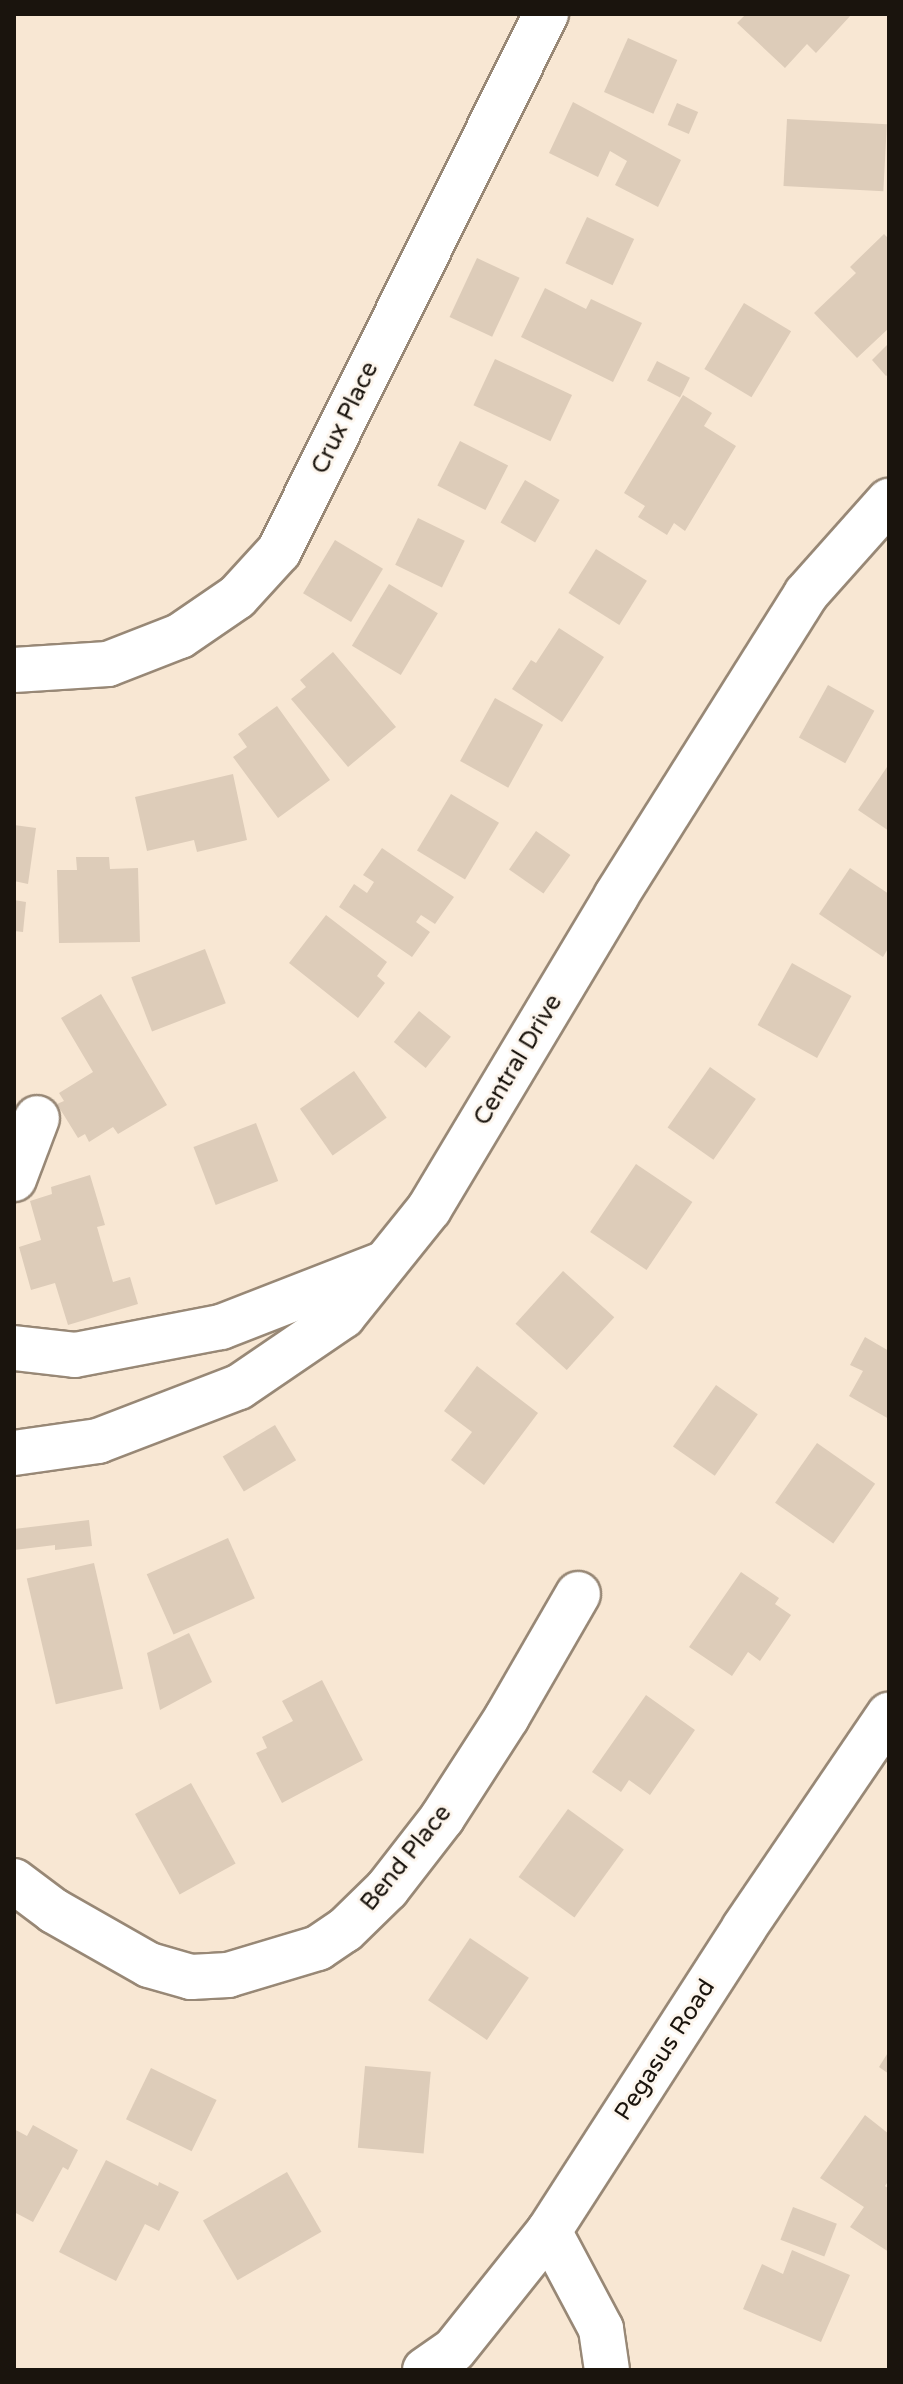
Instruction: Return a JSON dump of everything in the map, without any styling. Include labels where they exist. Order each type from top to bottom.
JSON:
[{"type":"street","name":"Crux Place","points":[[14,670],[108,664],[180,636],[237,597],[279,551],[546,14]]},
{"type":"street","name":"Central Drive","points":[[14,1453],[98,1441],[239,1387],[343,1316],[429,1209],[616,896],[806,594],[889,501]]},
{"type":"street","points":[[14,1179],[37,1118]]},
{"type":"street","points":[[14,1348],[75,1355],[208,1330],[385,1263]]},
{"type":"street","name":"Bend Place","points":[[14,1881],[54,1911],[149,1965],[191,1977],[228,1975],[318,1948],[345,1930],[387,1889],[442,1818],[507,1717],[578,1594]]},
{"type":"street","name":"Pegasus Road","points":[[425,2370],[454,2350],[549,2231],[744,1928],[889,1715]]},
{"type":"street","points":[[549,2231],[601,2329],[607,2370]]},
{"type":"building","points":[[746,14],[852,14],[816,53],[807,44],[785,68],[737,23]]},
{"type":"building","points":[[628,38],[677,60],[653,114],[604,92]]},
{"type":"building","points":[[573,102],[681,160],[658,207],[615,185],[627,161],[610,151],[598,177],[549,153]]},
{"type":"building","points":[[677,103],[698,112],[689,134],[668,125]]},
{"type":"building","points":[[787,119],[887,124],[883,191],[783,186]]},
{"type":"building","points":[[587,217],[634,239],[613,285],[565,263]]},
{"type":"building","points":[[884,234],[889,239],[889,328],[857,358],[814,313],[856,273],[850,267]]},
{"type":"building","points":[[477,258],[520,278],[492,337],[450,317]]},
{"type":"building","points":[[545,288],[586,309],[591,299],[642,323],[613,382],[521,337]]},
{"type":"building","points":[[744,303],[791,331],[751,397],[704,369]]},
{"type":"building","points":[[889,343],[889,374],[886,376],[872,360]]},
{"type":"building","points":[[495,359],[572,395],[550,441],[473,405]]},
{"type":"building","points":[[657,361],[690,378],[680,397],[647,381]]},
{"type":"building","points":[[683,395],[712,413],[704,426],[736,446],[685,531],[674,523],[667,535],[638,517],[645,506],[624,493]]},
{"type":"building","points":[[460,441],[508,466],[485,510],[437,486]]},
{"type":"building","points":[[525,480],[560,500],[535,542],[500,522]]},
{"type":"building","points":[[418,518],[465,541],[442,588],[395,565]]},
{"type":"building","points":[[335,540],[383,569],[351,622],[303,593]]},
{"type":"building","points":[[596,549],[647,581],[619,625],[568,593]]},
{"type":"building","points":[[389,584],[438,613],[401,675],[352,646]]},
{"type":"building","points":[[559,628],[604,657],[562,722],[512,689],[531,660],[536,663]]},
{"type":"building","points":[[333,652],[396,727],[348,767],[291,699],[306,687],[300,680]]},
{"type":"building","points":[[828,685],[874,711],[845,763],[799,737]]},
{"type":"building","points":[[495,698],[543,725],[508,788],[460,761]]},
{"type":"building","points":[[277,706],[330,780],[278,818],[233,757],[247,747],[238,734]]},
{"type":"building","points":[[889,764],[889,831],[858,810]]},
{"type":"building","points":[[233,774],[247,840],[197,852],[194,840],[147,851],[135,797]]},
{"type":"building","points":[[451,794],[499,823],[465,879],[417,851]]},
{"type":"building","points":[[14,825],[36,828],[28,884],[14,881]]},
{"type":"building","points":[[536,831],[570,855],[543,894],[509,870]]},
{"type":"building","points":[[382,848],[454,897],[435,924],[421,915],[416,922],[430,932],[412,957],[339,907],[354,884],[367,893],[374,882],[363,875]]},
{"type":"building","points":[[76,857],[109,857],[110,869],[138,868],[140,942],[59,943],[57,870],[77,870]]},
{"type":"building","points":[[850,868],[889,894],[889,947],[883,957],[819,914]]},
{"type":"building","points":[[14,900],[26,902],[23,932],[14,931]]},
{"type":"building","points":[[326,915],[387,962],[377,976],[385,983],[358,1018],[289,963]]},
{"type":"building","points":[[205,949],[226,1003],[152,1031],[131,977]]},
{"type":"building","points":[[792,963],[851,996],[817,1058],[758,1025]]},
{"type":"building","points":[[101,994],[167,1105],[118,1134],[113,1127],[89,1142],[85,1134],[78,1138],[57,1104],[64,1101],[59,1093],[93,1072],[61,1018]]},
{"type":"building","points":[[419,1011],[451,1037],[426,1068],[394,1042]]},
{"type":"building","points":[[710,1067],[756,1099],[713,1160],[668,1128]]},
{"type":"building","points":[[354,1071],[387,1118],[333,1156],[300,1109]]},
{"type":"building","points":[[256,1123],[278,1181],[216,1205],[193,1147]]},
{"type":"building","points":[[636,1164],[692,1202],[647,1270],[590,1232]]},
{"type":"building","points":[[90,1175],[105,1225],[97,1227],[113,1282],[130,1277],[138,1304],[68,1325],[55,1283],[31,1290],[19,1247],[41,1240],[30,1201],[52,1194],[51,1187]]},
{"type":"building","points":[[563,1271],[614,1317],[567,1370],[515,1324]]},
{"type":"building","points":[[865,1337],[889,1351],[889,1419],[849,1396],[863,1371],[850,1365]]},
{"type":"building","points":[[477,1366],[538,1413],[484,1485],[451,1460],[472,1432],[444,1411]]},
{"type":"building","points":[[716,1385],[758,1414],[715,1476],[673,1446]]},
{"type":"building","points":[[275,1425],[296,1460],[244,1492],[223,1456]]},
{"type":"building","points":[[817,1443],[875,1484],[833,1544],[775,1503]]},
{"type":"building","points":[[89,1520],[92,1546],[55,1550],[55,1545],[14,1550],[14,1529]]},
{"type":"building","points":[[228,1538],[255,1598],[174,1634],[147,1574]]},
{"type":"building","points":[[94,1563],[123,1689],[56,1704],[27,1579]]},
{"type":"building","points":[[741,1572],[779,1598],[775,1604],[791,1615],[760,1661],[748,1652],[732,1676],[689,1647]]},
{"type":"building","points":[[189,1633],[212,1682],[160,1710],[147,1653]]},
{"type":"building","points":[[322,1680],[363,1760],[282,1803],[256,1753],[267,1748],[262,1737],[293,1721],[282,1701]]},
{"type":"building","points":[[646,1695],[695,1730],[650,1795],[629,1780],[621,1792],[592,1772]]},
{"type":"building","points":[[191,1783],[236,1863],[180,1894],[135,1814]]},
{"type":"building","points":[[568,1809],[624,1850],[574,1918],[519,1877]]},
{"type":"building","points":[[470,1938],[529,1978],[487,2040],[428,2000]]},
{"type":"building","points":[[889,2051],[889,2074],[879,2067]]},
{"type":"building","points":[[365,2066],[431,2072],[424,2153],[358,2148]]},
{"type":"building","points":[[151,2068],[217,2100],[192,2151],[126,2119]]},
{"type":"building","points":[[865,2115],[889,2134],[889,2180],[885,2186],[889,2189],[889,2252],[850,2227],[864,2207],[820,2178]]},
{"type":"building","points":[[33,2125],[78,2150],[68,2170],[63,2167],[33,2222],[14,2212],[14,2129],[27,2136]]},
{"type":"building","points":[[106,2160],[158,2186],[159,2182],[179,2192],[159,2231],[145,2224],[116,2281],[59,2252]]},
{"type":"building","points":[[287,2172],[322,2232],[237,2280],[203,2220]]},
{"type":"building","points":[[793,2207],[837,2224],[824,2257],[780,2240]]},
{"type":"building","points":[[792,2250],[850,2275],[821,2342],[743,2309],[762,2264],[783,2274]]}]
